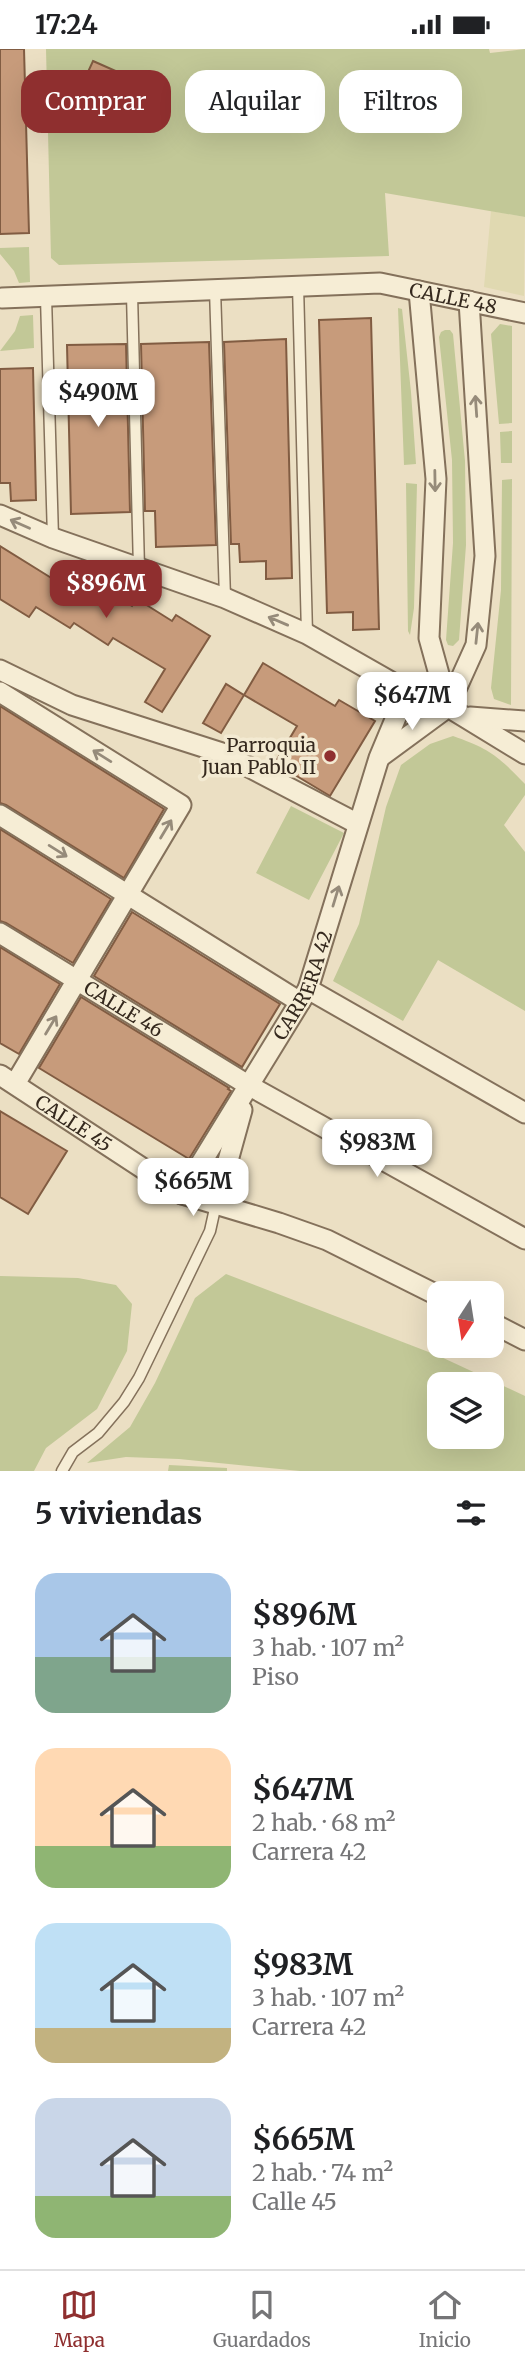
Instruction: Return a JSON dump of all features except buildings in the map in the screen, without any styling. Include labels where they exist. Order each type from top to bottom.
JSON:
[{"type":"street","name":"CALLE 48","points":[[1,301],[380,283],[525,313]]},
{"type":"street","points":[[419,291],[436,479],[429,638],[457,712]]},
{"type":"street","points":[[457,712],[476,645],[485,556],[469,301]]},
{"type":"street","points":[[0,515],[53,538],[225,598],[307,634],[407,691],[457,712],[525,754]]},
{"type":"street","points":[[0,670],[72,705],[222,753],[358,824]]},
{"type":"street","name":"CARRERA 42","points":[[182,1194],[304,996],[379,758],[407,691]]},
{"type":"street","points":[[0,692],[181,805],[77,981],[4,1078]]},
{"type":"street","points":[[379,758],[457,712],[525,721]]},
{"type":"street","points":[[0,815],[128,894],[304,996],[525,1113]]},
{"type":"street","name":"CALLE 46","points":[[0,933],[248,1085],[524,1237]]},
{"type":"street","name":"CALLE 45","points":[[4,1078],[182,1194],[327,1240],[427,1290]]},
{"type":"street","points":[[216,1204],[248,1085]]},
{"type":"street","points":[[504,1329],[525,1340]]},
{"type":"lane","points":[[298,285],[307,634]]},
{"type":"lane","points":[[215,289],[225,598]]},
{"type":"lane","points":[[132,294],[139,569]]},
{"type":"lane","points":[[46,297],[53,538]]},
{"type":"lane","points":[[62,1471],[73,1452],[99,1433],[139,1378],[210,1231],[216,1204]]},
{"type":"shaded area","points":[[491,211],[525,217],[524,296],[484,287]]},
{"type":"green space","points":[[46,49],[489,49],[490,53],[525,49],[525,217],[385,193],[389,256],[59,265],[51,258],[48,133],[171,133],[171,70],[47,70]]},
{"type":"green space","points":[[29,247],[30,282],[19,283],[14,271],[0,254],[0,248]]},
{"type":"green space","points":[[398,308],[402,309],[416,464],[404,465]]},
{"type":"green space","points":[[33,315],[34,348],[0,351],[15,331],[20,316]]},
{"type":"green space","points":[[500,324],[512,326],[512,423],[499,424],[491,334]]},
{"type":"green space","points":[[445,330],[450,330],[453,334],[465,461],[466,545],[459,640],[453,646],[448,645],[446,640],[453,543],[452,460],[439,337]]},
{"type":"green space","points":[[512,431],[512,463],[501,463],[500,432]]},
{"type":"green space","points":[[512,479],[511,705],[494,699],[491,688],[501,590],[502,480]]},
{"type":"green space","points":[[406,483],[417,484],[414,608],[410,635],[408,631]]},
{"type":"green space","points":[[453,736],[493,754],[525,784],[525,795],[504,825],[525,852],[525,1011],[438,960],[403,1021],[333,981],[359,924],[386,807],[401,765],[430,744]]},
{"type":"green space","points":[[291,806],[344,833],[309,900],[256,873]]},
{"type":"green space","points":[[226,1274],[427,1351],[427,1358],[443,1358],[473,1372],[427,1372],[427,1449],[504,1449],[504,1386],[525,1396],[525,1471],[300,1471],[179,1459],[126,1457],[87,1463],[130,1427],[155,1383],[195,1298]]},
{"type":"green space","points":[[0,1276],[78,1278],[116,1285],[132,1304],[127,1351],[97,1409],[46,1448],[34,1471],[0,1471]]},
{"type":"green space","points":[[169,1465],[227,1468],[227,1471],[168,1471]]},
{"type":"place","name":"Parroquia Juan Pablo II","points":[[330,756]]}]
